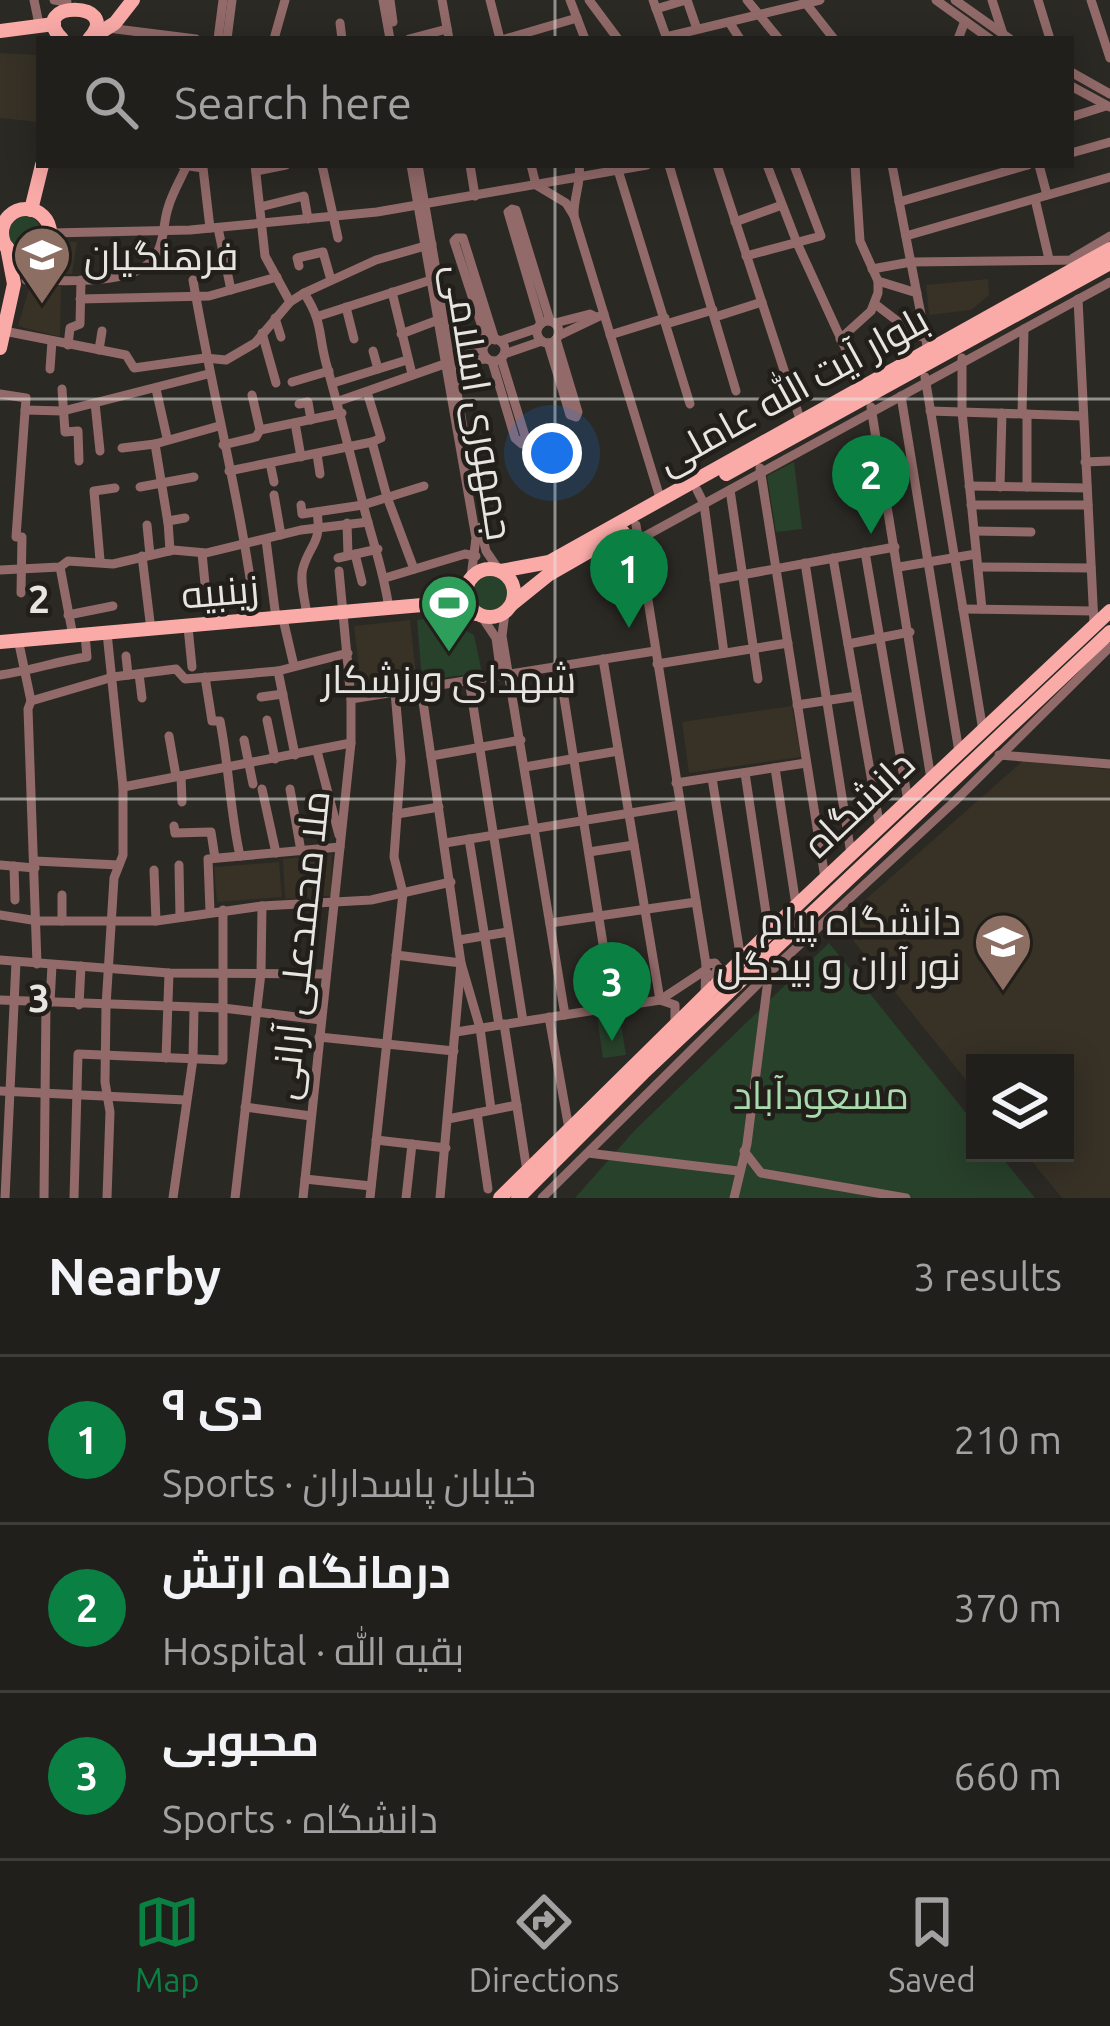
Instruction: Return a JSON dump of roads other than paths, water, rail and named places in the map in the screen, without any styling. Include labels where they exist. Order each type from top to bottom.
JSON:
[{"type":"main road","points":[[94,36],[133,0]]},
{"type":"main road","points":[[0,31],[46,24],[65,1],[92,2],[97,21],[90,36]]},
{"type":"main road","points":[[46,24],[59,36]]},
{"type":"main road","points":[[31,209],[41,168]]},
{"type":"main road","points":[[20,282],[1,230],[9,216],[31,209]]},
{"type":"main road","points":[[7,247],[24,257],[39,253],[50,233],[44,218],[31,209]]},
{"type":"main road","name":"بلوار آیت‌ الله عاملی","points":[[500,571],[531,568],[661,501],[926,359],[1110,249]]},
{"type":"main road","points":[[0,348],[24,257]]},
{"type":"main road","name":"بلوار آیت‌ الله عاملی","points":[[926,359],[962,354],[1022,311],[1110,263]]},
{"type":"main road","name":"بلوار آیت‌ الله عاملی","points":[[508,608],[536,584],[759,465],[866,391]]},
{"type":"main road","points":[[531,568],[529,578],[536,584]]},
{"type":"main road","points":[[445,603],[469,580],[484,569],[500,571],[512,583],[508,608],[479,615],[465,597],[469,580]]},
{"type":"main road","name":"زینبیه","points":[[0,641],[445,603],[479,615]]},
{"type":"main road","name":"دانشگاه","points":[[944,790],[939,763],[959,754],[1094,619],[1110,610]]},
{"type":"main road","name":"دانشگاه","points":[[494,1194],[527,1171],[638,1069],[764,967],[1110,632]]},
{"type":"main road","name":"دانشگاه","points":[[518,1198],[675,1024],[796,906],[908,802],[944,790]]},
{"type":"street","points":[[34,0],[46,24]]},
{"type":"street","points":[[223,0],[223,36]]},
{"type":"street","points":[[224,36],[232,0]]},
{"type":"street","points":[[275,36],[285,0]]},
{"type":"street","points":[[386,0],[392,36]]},
{"type":"street","points":[[442,0],[448,34]]},
{"type":"street","points":[[490,0],[501,36]]},
{"type":"street","points":[[570,0],[584,36]]},
{"type":"street","points":[[589,0],[616,36]]},
{"type":"street","points":[[665,36],[655,4],[684,0],[697,29]]},
{"type":"street","points":[[747,0],[776,36]]},
{"type":"street","points":[[673,36],[820,0]]},
{"type":"street","points":[[936,0],[964,21],[997,35]]},
{"type":"street","points":[[956,0],[997,35]]},
{"type":"street","points":[[992,0],[997,35]]},
{"type":"street","points":[[1038,0],[1049,36]]},
{"type":"street","points":[[1091,0],[1110,58]]},
{"type":"street","points":[[804,2],[832,36]]},
{"type":"street","points":[[540,35],[577,18]]},
{"type":"street","points":[[959,36],[964,21]]},
{"type":"street","points":[[729,22],[738,36]]},
{"type":"street","points":[[340,23],[342,36]]},
{"type":"street","points":[[108,28],[172,36]]},
{"type":"street","points":[[1074,75],[1109,102]]},
{"type":"street","points":[[1074,87],[1109,102]]},
{"type":"street","points":[[1074,116],[1109,102]]},
{"type":"street","points":[[1074,152],[1110,142]]},
{"type":"street","points":[[20,282],[134,274],[155,258],[166,211],[185,168]]},
{"type":"street","points":[[203,168],[231,290]]},
{"type":"street","points":[[255,168],[266,256],[290,302]]},
{"type":"street","points":[[323,168],[338,238]]},
{"type":"street","name":"جمهوری اسلامی","points":[[416,168],[429,245]]},
{"type":"street","name":"جمهوری اسلامی","points":[[416,168],[481,532],[486,551],[500,571]]},
{"type":"street","points":[[470,168],[475,196]]},
{"type":"street","points":[[532,168],[536,185],[566,202],[574,216],[600,315],[661,501]]},
{"type":"street","points":[[50,233],[165,231],[332,217],[536,185],[580,171],[622,168],[690,404]]},
{"type":"street","points":[[670,168],[736,391]]},
{"type":"street","points":[[718,168],[801,422]]},
{"type":"street","points":[[768,168],[796,243],[866,391],[939,763]]},
{"type":"street","points":[[746,256],[821,236],[795,168]]},
{"type":"street","points":[[840,339],[875,304],[878,281],[860,241],[855,168]]},
{"type":"street","points":[[893,168],[917,293],[930,411],[983,731]]},
{"type":"street","points":[[899,202],[1018,168]]},
{"type":"street","points":[[1039,168],[1049,260]]},
{"type":"street","points":[[574,216],[580,171]]},
{"type":"street","points":[[906,236],[1110,177]]},
{"type":"street","points":[[422,188],[442,202]]},
{"type":"street","points":[[260,207],[304,196],[308,219]]},
{"type":"street","points":[[428,219],[442,202]]},
{"type":"street","points":[[736,222],[782,205]]},
{"type":"street","points":[[512,209],[516,210],[546,324],[576,417],[570,415],[551,340],[508,212],[512,209]]},
{"type":"street","points":[[1069,260],[1110,236]]},
{"type":"street","points":[[458,238],[463,238],[491,342],[525,436],[522,444],[515,438],[496,358],[454,241],[458,238]]},
{"type":"street","points":[[392,239],[394,255]]},
{"type":"street","points":[[372,243],[376,260]]},
{"type":"street","points":[[4,331],[126,355],[134,368],[205,358],[226,360],[255,343],[290,302],[304,293],[376,260],[429,245]]},
{"type":"street","points":[[299,266],[298,258],[322,252],[332,280]]},
{"type":"street","points":[[872,269],[911,262],[1089,260]]},
{"type":"street","points":[[80,298],[103,304],[196,297],[277,278]]},
{"type":"street","points":[[319,316],[435,279]]},
{"type":"street","name":"جمهوری اسلامی","points":[[435,279],[476,556],[469,580]]},
{"type":"street","points":[[68,345],[70,328],[80,324],[81,280]]},
{"type":"street","points":[[193,280],[208,374],[247,546],[256,621]]},
{"type":"street","points":[[878,281],[917,293]]},
{"type":"street","points":[[963,609],[1094,619],[1076,282]]},
{"type":"street","points":[[982,609],[962,412],[962,354],[1024,329],[1110,282]]},
{"type":"street","points":[[392,292],[412,374]]},
{"type":"street","points":[[304,293],[319,316],[389,609]]},
{"type":"street","points":[[610,335],[762,302]]},
{"type":"street","points":[[875,304],[917,336],[926,359]]},
{"type":"street","points":[[346,308],[354,339]]},
{"type":"street","points":[[1022,311],[1028,487]]},
{"type":"street","points":[[260,430],[311,420],[491,342],[546,324],[600,315]]},
{"type":"street","points":[[449,362],[496,358],[551,340],[600,315]]},
{"type":"street","points":[[275,319],[281,338]]},
{"type":"street","points":[[401,334],[438,320]]},
{"type":"street","points":[[99,350],[102,331]]},
{"type":"street","points":[[262,333],[276,382]]},
{"type":"street","points":[[50,369],[52,341]]},
{"type":"street","points":[[373,351],[378,369]]},
{"type":"street","points":[[724,653],[700,497],[730,490],[759,465],[901,396],[926,359]]},
{"type":"street","points":[[333,383],[407,360]]},
{"type":"street","points":[[292,382],[329,371]]},
{"type":"street","points":[[25,410],[63,411],[208,374]]},
{"type":"street","points":[[157,388],[167,438]]},
{"type":"street","points":[[62,389],[65,432],[78,431],[79,461]]},
{"type":"street","points":[[229,471],[381,438],[367,392]]},
{"type":"street","points":[[0,394],[26,398],[16,536],[22,537],[21,593]]},
{"type":"street","points":[[223,445],[256,437],[260,430],[252,395]]},
{"type":"street","points":[[901,396],[959,754]]},
{"type":"street","points":[[298,404],[308,402],[311,420]]},
{"type":"street","points":[[95,403],[100,451]]},
{"type":"street","points":[[930,411],[1083,416]]},
{"type":"street","points":[[1000,487],[1002,413]]},
{"type":"street","points":[[295,423],[301,458]]},
{"type":"street","points":[[122,448],[219,426]]},
{"type":"street","points":[[373,442],[414,569]]},
{"type":"street","points":[[155,444],[170,551]]},
{"type":"street","points":[[317,454],[320,474]]},
{"type":"street","points":[[1085,462],[1110,461]]},
{"type":"street","points":[[270,463],[274,482]]},
{"type":"street","points":[[140,487],[189,477],[182,464]]},
{"type":"street","points":[[759,465],[825,879]]},
{"type":"street","points":[[301,505],[302,514],[363,505],[424,486]]},
{"type":"street","points":[[969,486],[1087,488]]},
{"type":"street","points":[[100,560],[94,491],[115,488]]},
{"type":"street","points":[[730,490],[758,679]]},
{"type":"street","points":[[274,495],[281,535]]},
{"type":"street","points":[[237,501],[254,496]]},
{"type":"street","points":[[971,505],[1088,505]]},
{"type":"street","points":[[308,617],[302,569],[314,550],[320,527],[317,512]]},
{"type":"street","points":[[168,523],[185,518]]},
{"type":"street","points":[[0,570],[59,567],[68,561],[113,564],[170,551],[202,553],[320,527],[368,522]]},
{"type":"street","points":[[347,524],[347,556],[362,582]]},
{"type":"street","points":[[147,525],[151,630]]},
{"type":"street","points":[[974,531],[1031,532]]},
{"type":"street","points":[[637,532],[707,968],[705,995]]},
{"type":"street","points":[[266,540],[294,667]]},
{"type":"street","points":[[714,580],[895,547]]},
{"type":"street","points":[[347,556],[378,549]]},
{"type":"street","points":[[865,552],[908,802]]},
{"type":"street","points":[[202,553],[209,625]]},
{"type":"street","points":[[385,578],[465,554],[476,556]]},
{"type":"street","points":[[899,567],[976,554]]},
{"type":"street","points":[[833,558],[880,828]]},
{"type":"street","points":[[806,563],[851,855]]},
{"type":"street","points":[[0,675],[87,657],[68,615],[59,567]]},
{"type":"street","points":[[978,567],[1091,568]]},
{"type":"street","name":"ملا محمدعلی آرانی","points":[[303,1198],[350,743],[340,572]]},
{"type":"street","points":[[68,615],[112,606]]},
{"type":"street","points":[[506,674],[502,636],[508,608]]},
{"type":"street","points":[[479,615],[496,638],[506,674],[565,1015]]},
{"type":"street","points":[[188,627],[192,667]]},
{"type":"street","points":[[848,644],[910,632]]},
{"type":"street","points":[[107,633],[123,788],[123,855],[115,878],[104,1055],[107,1198]]},
{"type":"street","points":[[18,639],[31,701],[37,964]]},
{"type":"street","points":[[657,664],[788,643]]},
{"type":"street","points":[[944,790],[1000,754],[1110,647]]},
{"type":"street","points":[[351,699],[655,651]]},
{"type":"street","points":[[31,701],[113,677],[176,669],[185,679],[278,670],[348,652]]},
{"type":"street","points":[[126,656],[142,698]]},
{"type":"street","points":[[603,659],[660,1000]]},
{"type":"street","points":[[559,666],[613,1007]]},
{"type":"street","points":[[278,670],[295,755]]},
{"type":"street","points":[[205,677],[212,722],[220,721],[229,767],[240,856]]},
{"type":"street","points":[[469,680],[523,1021]]},
{"type":"street","points":[[421,688],[461,963],[440,1198]]},
{"type":"street","points":[[305,1179],[371,1192],[403,893],[394,856],[401,761],[395,692]]},
{"type":"street","points":[[261,698],[283,694]]},
{"type":"street","points":[[797,704],[857,696]]},
{"type":"street","points":[[980,710],[996,718]]},
{"type":"street","points":[[267,720],[274,759]]},
{"type":"street","points":[[169,736],[182,802]]},
{"type":"street","points":[[244,740],[276,853]]},
{"type":"street","points":[[431,756],[520,740]]},
{"type":"street","points":[[123,788],[350,743]]},
{"type":"street","points":[[210,911],[208,859],[340,843],[317,751]]},
{"type":"street","points":[[525,767],[618,751]]},
{"type":"street","points":[[1000,754],[1110,764]]},
{"type":"street","points":[[676,783],[806,763]]},
{"type":"street","points":[[775,768],[796,906]]},
{"type":"street","points":[[745,773],[769,932]]},
{"type":"street","points":[[456,1031],[660,1000],[707,968],[739,962],[712,778]]},
{"type":"street","points":[[290,790],[301,851]]},
{"type":"street","points":[[445,843],[680,805]]},
{"type":"street","points":[[397,814],[439,807]]},
{"type":"street","points":[[174,826],[175,833],[211,832],[215,858]]},
{"type":"street","points":[[469,839],[527,1171]]},
{"type":"street","points":[[589,852],[634,845]]},
{"type":"street","points":[[822,860],[838,867]]},
{"type":"street","points":[[0,865],[119,865]]},
{"type":"street","points":[[178,865],[180,917]]},
{"type":"street","points":[[14,866],[15,900]]},
{"type":"street","points":[[154,870],[156,921]]},
{"type":"street","points":[[0,915],[38,921],[156,921],[210,911],[371,900],[451,882]]},
{"type":"street","points":[[62,895],[62,921]]},
{"type":"street","points":[[550,923],[696,902]]},
{"type":"street","points":[[235,1198],[261,974],[262,906]]},
{"type":"street","points":[[74,1198],[78,1054],[223,1060],[223,910]]},
{"type":"street","points":[[82,922],[82,938]]},
{"type":"street","points":[[460,940],[508,932]]},
{"type":"street","points":[[396,956],[461,963]]},
{"type":"street","points":[[0,960],[169,973],[326,974]]},
{"type":"street","points":[[5,1198],[6,1091],[16,962]]},
{"type":"street","points":[[461,963],[480,1028],[491,1109]]},
{"type":"street","points":[[44,1198],[52,964]]},
{"type":"street","points":[[79,1005],[81,966]]},
{"type":"street","points":[[734,1198],[744,1151],[764,967]]},
{"type":"street","points":[[542,1198],[764,967]]},
{"type":"street","points":[[166,1058],[169,973]]},
{"type":"street","points":[[0,1000],[223,1008],[321,1020]]},
{"type":"street","points":[[660,1000],[675,1006],[675,1024]]},
{"type":"street","points":[[172,1198],[193,1059],[194,1010]]},
{"type":"street","points":[[549,1017],[569,1129]]},
{"type":"street","points":[[319,1037],[454,1051]]},
{"type":"street","points":[[6,1091],[184,1100]]},
{"type":"street","points":[[448,1119],[517,1105]]},
{"type":"street","points":[[245,1108],[311,1116]]},
{"type":"street","points":[[477,1113],[494,1194]]},
{"type":"street","points":[[376,1140],[446,1148]]},
{"type":"street","points":[[406,1198],[412,1144]]},
{"type":"street","points":[[744,1151],[761,1173],[906,1198]]},
{"type":"street","points":[[588,1153],[738,1172]]},
{"type":"place","name":"فرهنگیان","points":[[42,306]]},
{"type":"place","name":"درمانگاه ارتش","points":[[871,534]]},
{"type":"place","name":"۹ دی","points":[[629,628]]},
{"type":"place","name":"شهدای ورزشکار","points":[[449,654]]},
{"type":"place","name":"دانشگاه پیام نور آران و بیدگل","points":[[1003,993]]},
{"type":"place","name":"محبوبی","points":[[612,1041]]},
{"type":"park label","name":"مسعودآباد","points":[[821,1094]]}]
